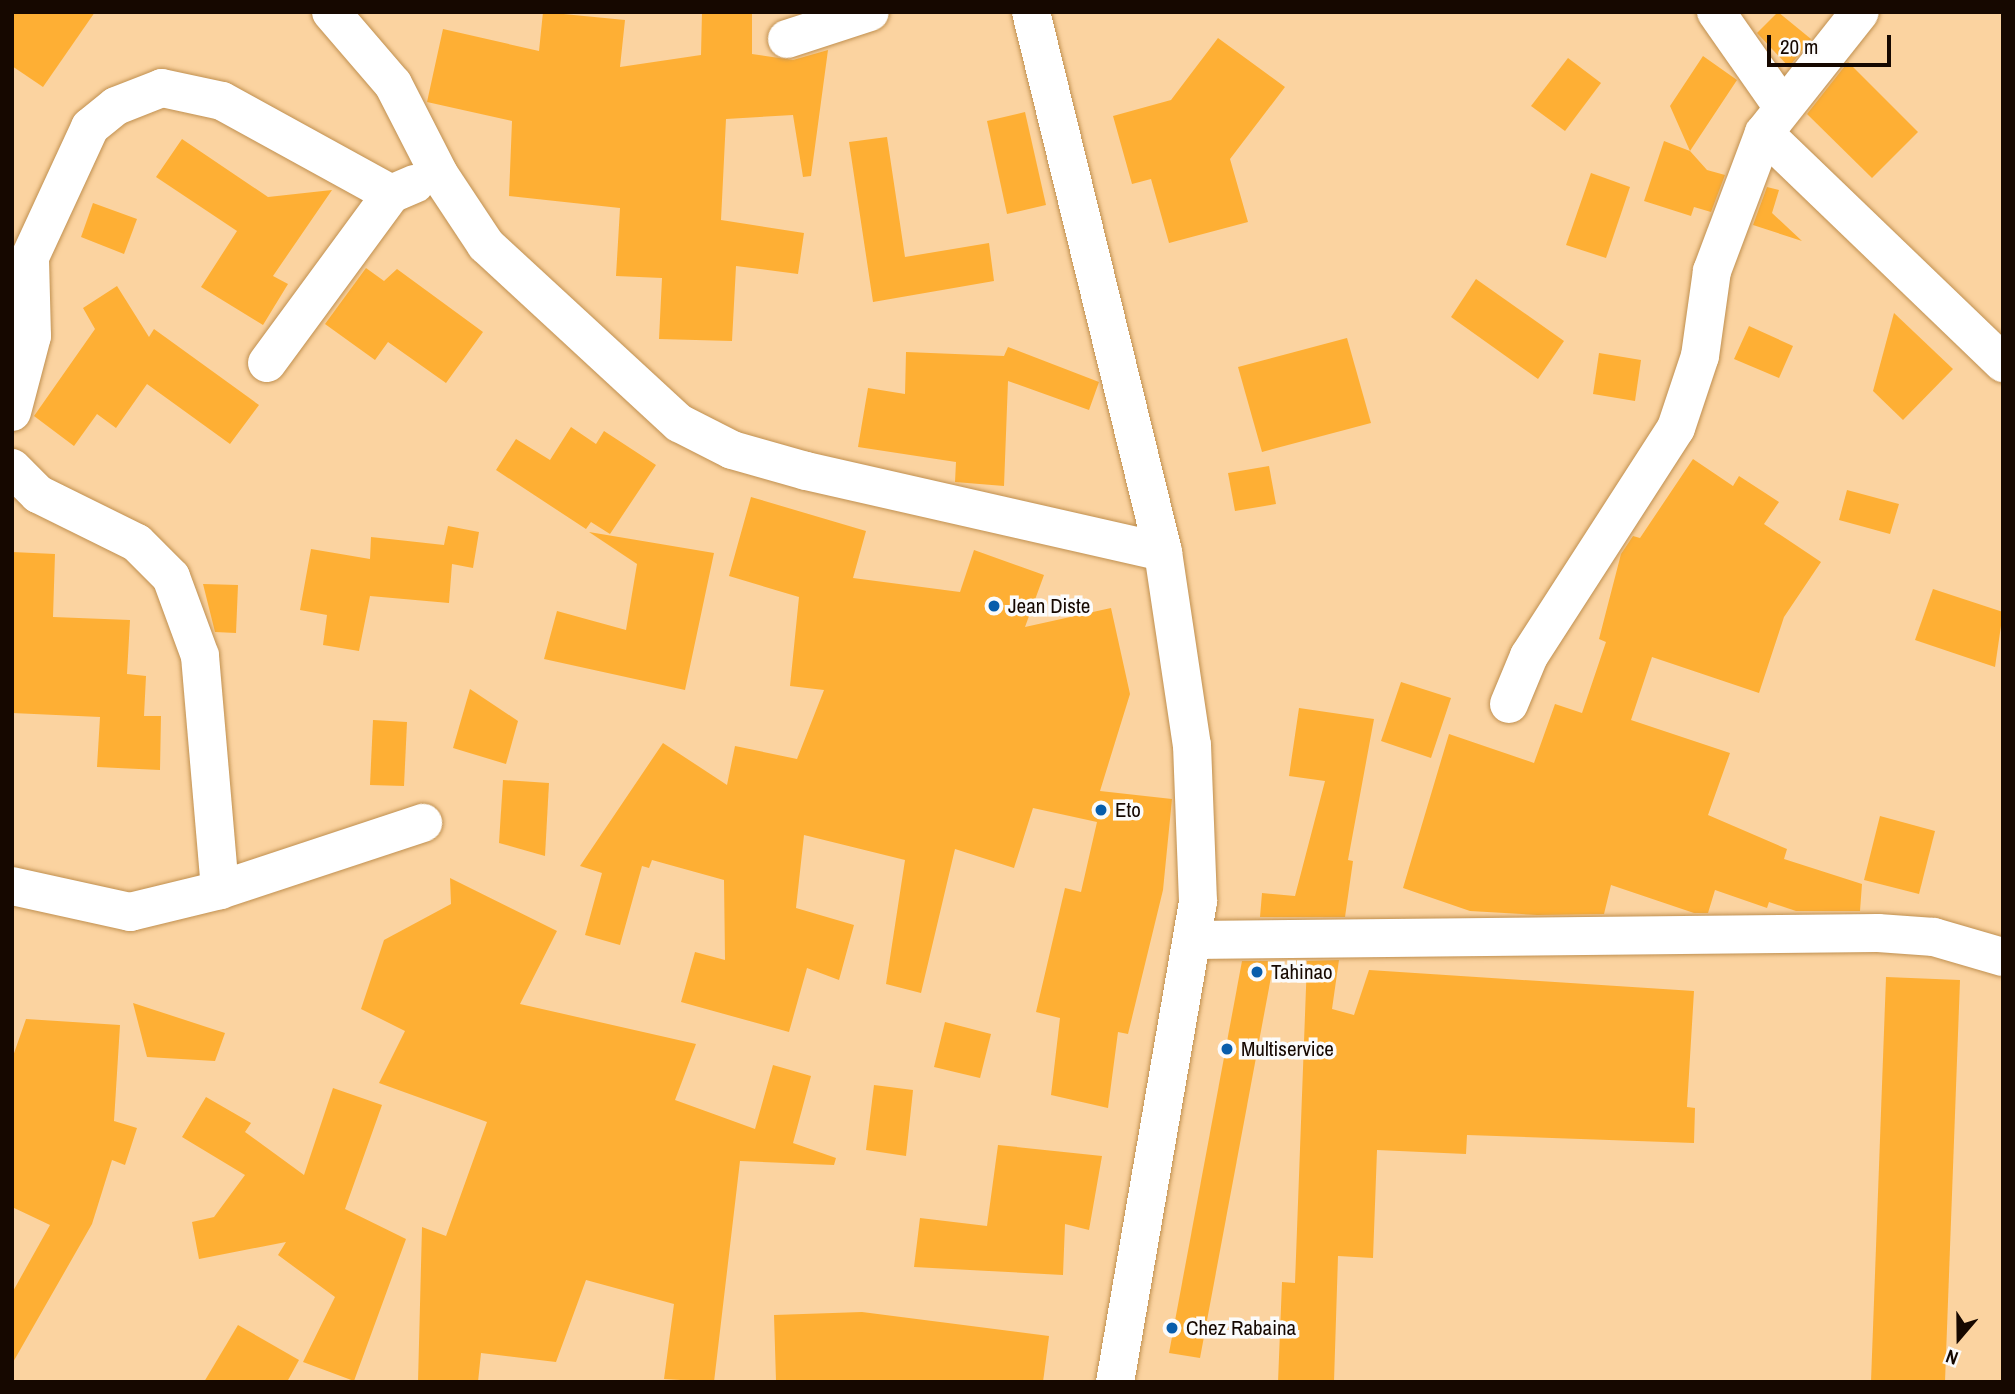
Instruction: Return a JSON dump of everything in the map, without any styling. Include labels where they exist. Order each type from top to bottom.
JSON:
[{"type":"street","points":[[331,12],[393,84],[439,174],[486,245],[679,423],[732,450],[806,471],[1163,552]]},
{"type":"street","points":[[787,39],[870,12]]},
{"type":"street","points":[[1031,12],[1163,552],[1192,745],[1199,880],[1192,940],[1115,1382]]},
{"type":"street","points":[[1716,12],[1772,119],[2003,363]]},
{"type":"street","points":[[1509,704],[1529,656],[1676,428],[1700,356],[1712,271],[1772,119],[1860,12]]},
{"type":"street","points":[[12,412],[32,337],[20,301],[30,257],[90,127],[116,106],[162,88],[222,101],[391,194]]},
{"type":"street","points":[[267,363],[391,194],[439,174]]},
{"type":"street","points":[[12,468],[38,494],[137,543],[171,577],[200,656],[220,890]]},
{"type":"street","points":[[12,886],[130,912],[220,890],[423,823]]},
{"type":"street","points":[[1192,940],[1878,933],[1934,937],[2003,957]]},
{"type":"building","points":[[12,12],[95,12],[43,87],[12,66]]},
{"type":"building","points":[[543,12],[625,20],[620,67],[701,55],[702,12],[752,12],[752,54],[793,60],[828,50],[811,176],[803,177],[793,115],[726,119],[721,220],[804,233],[798,274],[736,266],[732,341],[659,339],[662,278],[616,276],[620,208],[509,196],[512,121],[427,102],[443,29],[539,51]]},
{"type":"building","points":[[1778,12],[1811,39],[1789,67],[1757,33]]},
{"type":"building","points":[[1218,38],[1285,87],[1230,159],[1248,222],[1169,243],[1151,179],[1132,184],[1113,116],[1171,100]]},
{"type":"building","points":[[1703,56],[1737,80],[1690,151],[1670,106]]},
{"type":"building","points":[[1568,58],[1601,83],[1565,131],[1531,106]]},
{"type":"building","points":[[1848,62],[1918,132],[1872,178],[1807,114]]},
{"type":"building","points":[[1025,112],[1046,205],[1007,214],[987,121]]},
{"type":"building","points":[[887,137],[905,257],[989,243],[994,281],[873,302],[849,142]]},
{"type":"building","points":[[182,139],[268,197],[332,190],[273,276],[288,284],[263,325],[201,287],[237,231],[156,177]]},
{"type":"building","points":[[1664,141],[1690,151],[1707,170],[1725,175],[1711,212],[1694,207],[1691,216],[1644,201]]},
{"type":"building","points":[[1591,173],[1630,187],[1606,258],[1566,245]]},
{"type":"building","points":[[1767,187],[1779,190],[1772,213],[1802,241],[1753,225]]},
{"type":"building","points":[[93,203],[137,219],[124,254],[81,237]]},
{"type":"building","points":[[366,268],[384,281],[397,269],[483,332],[446,383],[388,342],[375,360],[325,324]]},
{"type":"building","points":[[1476,279],[1564,341],[1538,379],[1451,317]]},
{"type":"building","points":[[117,286],[149,337],[154,329],[259,405],[230,444],[147,384],[116,428],[97,414],[74,446],[34,416],[95,329],[83,308]]},
{"type":"building","points":[[1894,313],[1953,369],[1903,420],[1873,391]]},
{"type":"building","points":[[1749,326],[1793,346],[1779,378],[1734,359]]},
{"type":"building","points":[[1347,338],[1371,423],[1262,452],[1238,367]]},
{"type":"building","points":[[1008,347],[1099,382],[1089,410],[1008,381],[1004,486],[955,482],[956,462],[858,447],[868,388],[905,394],[906,352],[1004,356]]},
{"type":"building","points":[[1599,353],[1641,360],[1635,401],[1593,394]]},
{"type":"building","points":[[571,427],[596,444],[604,431],[656,465],[610,534],[591,522],[586,529],[496,470],[516,439],[550,460]]},
{"type":"building","points":[[1693,459],[1733,486],[1739,476],[1779,502],[1764,524],[1821,562],[1784,617],[1759,693],[1652,657],[1631,720],[1730,753],[1708,815],[1787,849],[1784,859],[1862,884],[1860,911],[1796,911],[1769,902],[1767,908],[1715,890],[1708,913],[1694,913],[1611,885],[1604,914],[1537,915],[1470,911],[1403,888],[1449,734],[1534,763],[1555,704],[1582,713],[1606,642],[1599,639],[1621,554],[1633,536],[1640,538]]},
{"type":"building","points":[[1269,466],[1276,504],[1235,511],[1228,473]]},
{"type":"building","points":[[1847,490],[1899,504],[1890,534],[1839,520]]},
{"type":"building","points":[[751,497],[866,531],[853,578],[960,592],[974,550],[1044,575],[1025,627],[1111,608],[1130,694],[1100,791],[1172,799],[1163,890],[1128,1034],[1118,1032],[1108,1108],[1051,1095],[1060,1018],[1036,1012],[1065,888],[1081,892],[1097,822],[1033,808],[1014,868],[955,849],[921,993],[886,984],[905,860],[804,835],[796,908],[854,925],[839,980],[807,968],[789,1032],[681,1002],[695,952],[725,960],[724,880],[652,860],[649,868],[642,866],[620,945],[585,935],[602,873],[580,866],[663,743],[727,785],[735,746],[797,759],[824,690],[790,686],[799,597],[729,576]]},
{"type":"building","points":[[448,526],[479,532],[473,568],[452,564],[449,603],[370,596],[359,651],[323,645],[327,615],[300,610],[311,549],[370,559],[371,537],[444,545]]},
{"type":"building","points":[[589,532],[714,553],[685,690],[544,659],[557,611],[626,630],[637,564]]},
{"type":"building","points":[[12,552],[55,554],[53,617],[130,620],[127,674],[146,676],[144,716],[161,716],[160,770],[97,767],[100,717],[12,713]]},
{"type":"building","points":[[203,584],[238,585],[236,633],[215,632]]},
{"type":"building","points":[[1933,589],[2003,612],[1995,667],[1915,640]]},
{"type":"building","points":[[1401,682],[1451,698],[1431,758],[1381,741]]},
{"type":"building","points":[[470,689],[518,721],[506,764],[453,748]]},
{"type":"building","points":[[1299,708],[1374,719],[1348,860],[1353,861],[1345,917],[1260,917],[1262,893],[1295,896],[1325,781],[1289,776]]},
{"type":"building","points":[[373,720],[407,722],[404,786],[370,785]]},
{"type":"building","points":[[503,780],[549,783],[545,856],[499,843]]},
{"type":"building","points":[[1880,816],[1935,831],[1919,894],[1864,880]]},
{"type":"building","points":[[450,878],[557,931],[520,1004],[696,1044],[675,1100],[755,1129],[773,1065],[811,1076],[793,1143],[836,1158],[834,1165],[740,1161],[714,1382],[664,1379],[674,1304],[586,1280],[556,1362],[481,1353],[478,1382],[418,1382],[422,1227],[446,1236],[487,1122],[379,1083],[405,1031],[361,1009],[384,940],[451,904]]},
{"type":"building","points":[[1339,960],[1332,1009],[1354,1015],[1369,970],[1694,991],[1687,1107],[1695,1108],[1694,1143],[1467,1135],[1466,1154],[1377,1150],[1373,1258],[1338,1256],[1334,1382],[1278,1382],[1282,1282],[1295,1283],[1307,961]]},
{"type":"building","points":[[1242,961],[1274,961],[1200,1358],[1169,1353]]},
{"type":"building","points":[[1886,977],[1960,980],[1945,1382],[1871,1382]]},
{"type":"building","points":[[133,1003],[225,1033],[215,1061],[147,1057]]},
{"type":"building","points":[[26,1019],[120,1025],[114,1121],[137,1128],[125,1165],[112,1160],[92,1224],[12,1364],[12,1293],[50,1225],[12,1207],[12,1059]]},
{"type":"building","points":[[945,1022],[991,1034],[980,1078],[934,1067]]},
{"type":"building","points":[[874,1085],[913,1090],[906,1156],[866,1150]]},
{"type":"building","points":[[333,1088],[382,1105],[345,1209],[406,1239],[354,1381],[303,1362],[335,1297],[278,1255],[286,1242],[199,1259],[192,1222],[214,1217],[245,1175],[182,1137],[206,1097],[251,1123],[245,1132],[304,1175]]},
{"type":"building","points":[[998,1145],[1102,1156],[1089,1230],[1065,1224],[1063,1275],[914,1267],[920,1218],[987,1226]]},
{"type":"building","points":[[862,1312],[1049,1336],[1043,1382],[776,1381],[774,1315]]},
{"type":"building","points":[[238,1325],[299,1360],[287,1382],[204,1382]]},
{"type":"place","name":"Jean Diste","points":[[994,606]]},
{"type":"place","name":"Eto","points":[[1101,810]]},
{"type":"place","name":"Tahinao","points":[[1257,972]]},
{"type":"place","name":"Multiservice","points":[[1227,1049]]},
{"type":"place","name":"Chez Rabaina","points":[[1172,1328]]}]
